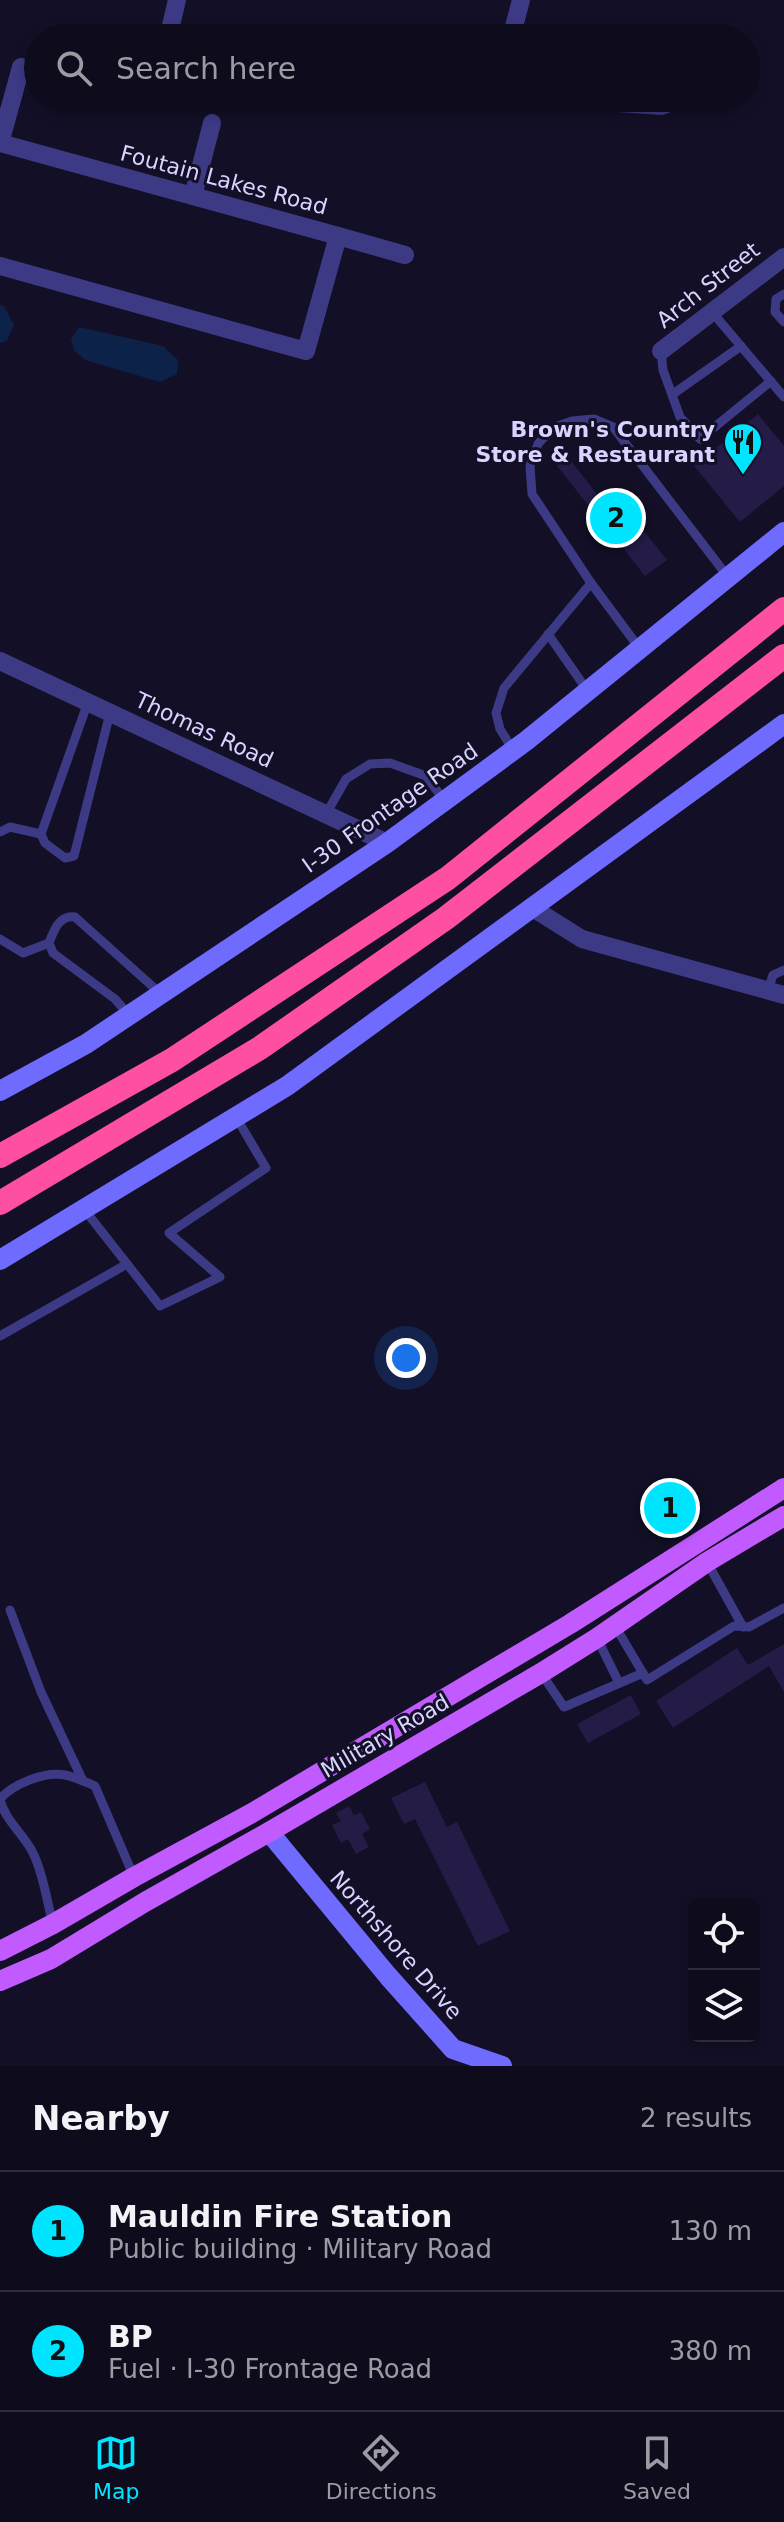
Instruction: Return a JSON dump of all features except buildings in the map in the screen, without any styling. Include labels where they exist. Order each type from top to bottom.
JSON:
[{"type":"highway","points":[[0,1156],[172,1060],[448,878],[784,609]]},
{"type":"highway","points":[[0,1203],[260,1048],[446,918],[784,656]]},
{"type":"main road","name":"I-30 Frontage Road","points":[[0,1091],[86,1044],[387,843],[513,750],[784,532]]},
{"type":"main road","points":[[0,1260],[287,1086],[784,724]]},
{"type":"main road","name":"Military Road","points":[[0,1951],[252,1813],[517,1657],[784,1488]]},
{"type":"main road","name":"Military Road","points":[[0,1981],[51,1959],[541,1673],[707,1562],[784,1516]]},
{"type":"main road","points":[[693,1545],[707,1562]]},
{"type":"main road","points":[[252,1813],[269,1832]]},
{"type":"main road","name":"Northshore Drive","points":[[269,1832],[457,2057],[502,2066]]},
{"type":"street","points":[[171,24],[177,0]]},
{"type":"street","points":[[515,24],[521,0]]},
{"type":"street","points":[[0,143],[21,67]]},
{"type":"street","points":[[193,196],[212,123]]},
{"type":"street","name":"Foutain Lakes Road","points":[[0,143],[338,236],[306,351],[0,266]]},
{"type":"street","points":[[338,236],[405,255]]},
{"type":"street","name":"Arch Street","points":[[661,351],[784,257]]},
{"type":"street","name":"Thomas Road","points":[[0,661],[387,843]]},
{"type":"street","points":[[531,907],[582,939],[776,993]]},
{"type":"lane","points":[[784,294],[776,299],[775,312],[784,322]]},
{"type":"lane","points":[[712,312],[784,397]]},
{"type":"lane","points":[[673,394],[741,346]]},
{"type":"lane","points":[[661,351],[663,370],[680,417],[700,439],[771,381]]},
{"type":"lane","points":[[640,649],[591,583],[532,494],[530,466],[538,444],[552,428],[572,421],[594,419],[613,427],[728,577]]},
{"type":"lane","points":[[513,750],[500,729],[496,713],[504,688],[591,583]]},
{"type":"lane","points":[[548,634],[588,690]]},
{"type":"lane","points":[[88,702],[41,834],[45,843],[65,858],[74,856],[110,712]]},
{"type":"lane","points":[[326,814],[346,779],[370,764],[390,763],[426,776],[444,800]]},
{"type":"lane","points":[[0,832],[10,827],[41,834]]},
{"type":"lane","points":[[129,1015],[115,999],[53,953],[49,943],[61,920],[75,917],[161,994]]},
{"type":"lane","points":[[0,939],[23,953],[49,943]]},
{"type":"lane","points":[[776,993],[773,975],[784,970]]},
{"type":"lane","points":[[83,1209],[160,1306],[220,1277],[169,1233],[266,1168],[236,1117]]},
{"type":"lane","points":[[0,1336],[127,1264]]},
{"type":"lane","points":[[707,1562],[743,1627]]},
{"type":"lane","points":[[606,1632],[647,1680],[734,1626],[749,1627],[784,1608]]},
{"type":"lane","points":[[10,1610],[41,1692],[83,1781]]},
{"type":"lane","points":[[606,1632],[619,1683]]},
{"type":"lane","points":[[541,1673],[564,1707],[643,1673]]},
{"type":"lane","points":[[53,1924],[35,1856],[8,1820],[0,1800],[17,1786],[52,1774],[65,1775],[95,1786],[134,1877]]},
{"type":"water","points":[[0,305],[4,306],[14,325],[7,341],[0,343]]},
{"type":"water","points":[[79,327],[163,346],[178,360],[177,374],[160,382],[85,360],[74,350],[71,339]]},
{"type":"place","name":"Brown's Country Store & Restaurant","points":[[743,476]]},
{"type":"place","name":"BP","points":[[616,518]]},
{"type":"place","name":"Mauldin Fire Station","points":[[670,1508]]}]
